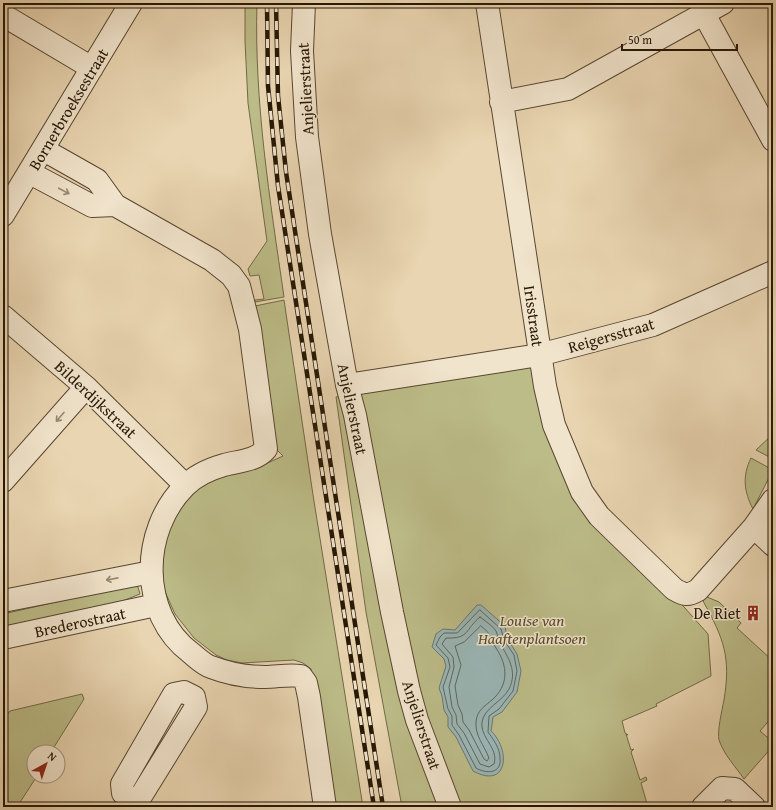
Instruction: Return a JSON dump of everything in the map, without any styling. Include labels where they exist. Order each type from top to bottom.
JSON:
[{"type":"street","name":"Bornerbroeksestraat","points":[[3,215],[44,150],[132,3]]},
{"type":"street","name":"Anjelierstraat","points":[[304,3],[302,51],[307,137],[320,234],[346,385],[355,415],[392,612],[409,691],[417,720],[450,807]]},
{"type":"street","name":"Irisstraat","points":[[486,3],[539,355],[554,425],[582,492],[599,516],[674,589],[681,593],[690,595],[698,590],[754,527]]},
{"type":"street","points":[[501,102],[568,89],[723,3]]},
{"type":"street","points":[[704,14],[773,140]]},
{"type":"street","points":[[3,15],[92,68]]},
{"type":"street","points":[[44,150],[97,180],[115,205],[212,260],[231,275],[239,286],[250,329],[266,449],[261,455],[223,465],[199,475],[185,486],[162,516],[153,552],[150,572],[156,605],[178,642],[209,667],[238,676],[266,677],[289,674],[301,676],[306,683],[309,697],[325,807]]},
{"type":"street","points":[[30,173],[92,206],[115,205]]},
{"type":"street","name":"Reigersstraat","points":[[346,385],[539,355],[653,325],[773,272]]},
{"type":"street","name":"Bilderdijkstraat","points":[[3,316],[86,388],[185,486]]},
{"type":"street","points":[[3,481],[86,388]]},
{"type":"street","points":[[773,500],[754,527],[773,545]]},
{"type":"street","points":[[3,600],[150,572]]},
{"type":"street","name":"Brederostraat","points":[[3,638],[156,605]]},
{"type":"street","points":[[123,801],[137,800],[141,796],[196,707],[194,697],[190,694],[209,667]]},
{"type":"street","points":[[703,807],[722,788],[735,789],[754,807]]},
{"type":"green space","points":[[245,3],[257,3],[258,77],[264,151],[284,297],[255,302],[255,300],[264,299],[259,275],[250,276],[248,269],[267,241],[248,103]]},
{"type":"green space","points":[[284,300],[313,495],[363,807],[333,807],[311,669],[303,663],[294,660],[242,663],[227,660],[216,655],[194,638],[175,614],[162,585],[160,564],[169,519],[200,483],[263,465],[283,456],[275,448],[255,306]]},
{"type":"green space","name":"Louise van Haaftenplantsoen","points":[[531,361],[573,482],[708,634],[711,676],[656,704],[657,706],[622,721],[625,733],[628,735],[626,734],[631,750],[634,749],[631,752],[640,780],[646,777],[647,780],[641,783],[648,807],[456,807],[422,718],[356,391]]},
{"type":"green space","points":[[344,395],[444,807],[402,807],[366,612],[336,397]]},
{"type":"green space","points":[[773,434],[773,459],[756,450]]},
{"type":"green space","points":[[751,458],[773,470],[753,509],[745,484],[746,471]]},
{"type":"green space","points":[[132,585],[138,587],[140,594],[120,602],[3,627],[3,614]]},
{"type":"green space","points":[[707,597],[719,602],[741,623],[737,628],[773,661],[773,716],[760,731],[773,742],[773,746],[744,779],[727,756],[719,740],[719,726],[726,685],[726,660],[721,638],[703,601]]},
{"type":"green space","points":[[82,694],[84,699],[56,744],[26,744],[26,784],[32,784],[17,807],[3,807],[3,720],[10,711]]},
{"type":"water","points":[[477,605],[481,605],[505,626],[507,638],[517,654],[521,671],[517,692],[502,712],[493,717],[491,731],[502,748],[503,765],[499,772],[493,775],[485,776],[473,771],[456,737],[448,727],[448,717],[444,710],[439,688],[446,666],[444,659],[432,647],[436,634],[443,629],[455,630]]},
{"type":"railway","points":[[267,3],[268,86],[278,186],[374,807]]},
{"type":"railway","points":[[276,3],[278,96],[286,172],[383,807]]},
{"type":"place","name":"De Riet","points":[[753,613]]}]
